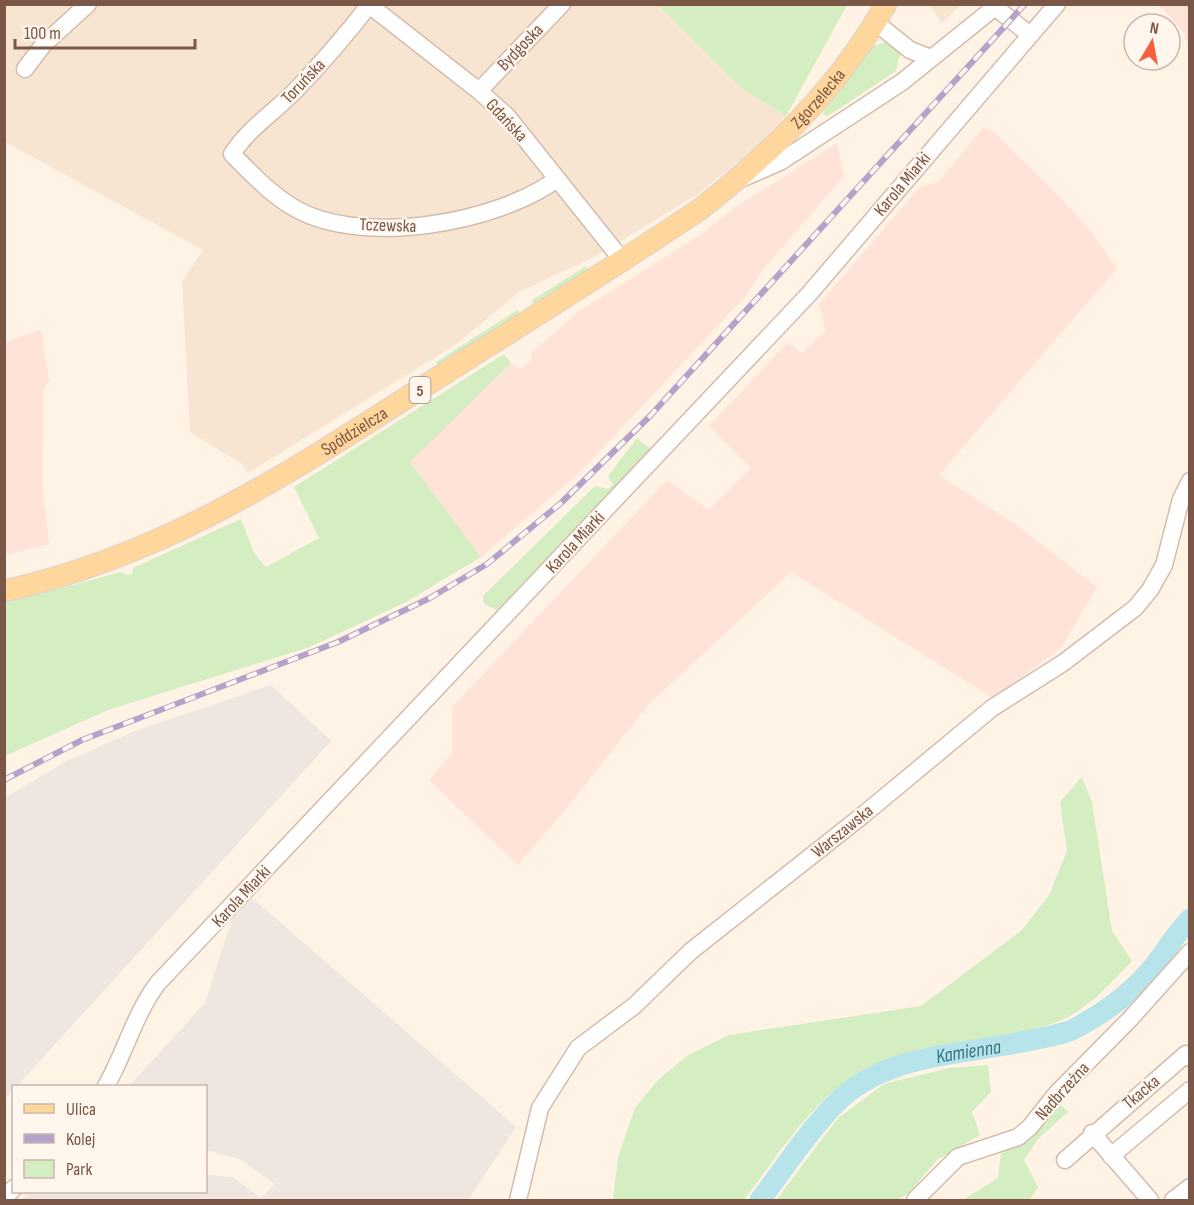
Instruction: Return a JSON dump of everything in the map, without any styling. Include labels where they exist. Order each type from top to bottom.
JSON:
[{"type":"main road","name":"Zgorzelecka","points":[[737,180],[784,138],[837,76],[880,13]]},
{"type":"main road","name":"Spółdzielcza","points":[[4,591],[56,578],[122,556],[172,536],[215,514],[336,444],[699,210],[737,180]]},
{"type":"street","points":[[25,69],[43,45],[88,4]]},
{"type":"street","name":"Bydgoska","points":[[479,91],[562,4]]},
{"type":"street","name":"Karola Miarki","points":[[107,1085],[121,1060],[144,1002],[159,983],[809,294],[1057,4]]},
{"type":"street","name":"Gdańska","points":[[369,5],[479,91],[507,116],[622,260]]},
{"type":"street","name":"Toruńska","points":[[232,154],[241,139],[292,93],[369,5]]},
{"type":"street","points":[[737,180],[780,162],[902,82],[996,6],[1030,35]]},
{"type":"street","points":[[880,13],[910,50],[931,58]]},
{"type":"street","name":"Tczewska","points":[[232,154],[268,190],[298,210],[333,221],[391,228],[446,223],[490,210],[548,185],[557,178]]},
{"type":"street","name":"Warszawska","points":[[518,1200],[540,1108],[578,1048],[634,1006],[691,951],[863,815],[992,708],[1063,663],[1135,608],[1150,590],[1164,565],[1181,499],[1190,481]]},
{"type":"street","name":"Nadbrzeżna","points":[[915,1200],[958,1157],[1018,1137],[1030,1127],[1057,1093],[1131,1018],[1190,952]]},
{"type":"street","name":"Tkacka","points":[[1065,1160],[1092,1133],[1186,1054],[1190,1058]]},
{"type":"street","name":"Tkacka","points":[[1111,1156],[1190,1090]]},
{"type":"street","points":[[1092,1133],[1150,1200]]},
{"type":"street","points":[[1173,1200],[1190,1187]]},
{"type":"shaded area","points":[[4,5],[658,5],[741,88],[786,116],[758,146],[698,194],[596,256],[519,292],[458,343],[248,473],[242,464],[190,432],[182,282],[203,250],[5,142]]},
{"type":"shaded area","points":[[929,5],[961,5],[942,23]]},
{"type":"shaded area","points":[[1159,5],[1189,5],[1189,44],[1182,31],[1182,12],[1165,12]]},
{"type":"shaded area","points":[[983,128],[993,131],[1060,197],[1092,233],[1117,268],[939,475],[1016,525],[1097,587],[1061,648],[993,698],[791,572],[647,706],[570,804],[518,865],[429,780],[452,753],[452,707],[667,480],[709,510],[751,468],[709,426],[788,342],[801,353],[826,331],[819,304],[921,186],[938,182]]},
{"type":"shaded area","points":[[837,143],[844,176],[762,271],[744,298],[577,475],[481,557],[410,462],[411,458],[511,363],[519,370],[532,360],[531,353],[578,312],[702,234],[733,209]]},
{"type":"shaded area","points":[[41,330],[49,381],[43,390],[42,485],[49,544],[5,555],[5,342]]},
{"type":"shaded area","points":[[271,685],[331,741],[18,1085],[12,1085],[12,1091],[5,1100],[5,798],[65,762],[135,731]]},
{"type":"shaded area","points":[[252,898],[516,1127],[468,1200],[21,1200],[29,1193],[207,1193],[207,1175],[233,1177],[261,1198],[275,1184],[240,1159],[207,1150],[207,1085],[130,1085],[205,1003],[232,919]]},
{"type":"green space","points":[[658,5],[847,5],[786,116],[741,88]]},
{"type":"green space","points":[[886,42],[900,53],[896,71],[828,116],[823,115],[824,107],[870,47]]},
{"type":"green space","points":[[586,266],[590,270],[534,305],[532,300]]},
{"type":"green space","points":[[517,310],[521,314],[438,368],[436,362]]},
{"type":"green space","points":[[504,354],[511,363],[410,462],[481,557],[406,602],[310,647],[108,710],[5,756],[5,603],[121,572],[126,575],[132,574],[133,568],[241,519],[254,553],[266,567],[319,538],[294,487]]},
{"type":"green space","points":[[637,438],[651,449],[497,610],[484,604],[483,596],[595,486],[608,489],[613,484],[608,476]]},
{"type":"green space","points":[[1082,777],[1092,802],[1112,931],[1132,961],[1096,997],[1076,1012],[1054,1023],[1010,1035],[940,1046],[894,1057],[852,1077],[816,1107],[744,1200],[613,1200],[618,1157],[635,1108],[658,1080],[688,1055],[729,1035],[921,1006],[1022,930],[1049,895],[1067,851],[1060,802]]},
{"type":"green space","points":[[988,1065],[991,1092],[972,1112],[980,1135],[937,1160],[909,1193],[897,1200],[776,1200],[838,1118],[884,1084],[949,1068]]},
{"type":"green space","points":[[1060,1104],[1068,1112],[1038,1139],[1024,1160],[1038,1187],[1030,1200],[963,1200],[998,1178],[1001,1154]]},
{"type":"waterway","name":"Kamienna","points":[[760,1200],[823,1117],[846,1094],[866,1080],[888,1070],[935,1056],[1008,1045],[1072,1030],[1106,1010],[1127,994],[1154,966],[1190,919]]},
{"type":"railway","points":[[4,780],[82,740],[338,642],[430,598],[487,564],[561,503],[650,416],[1025,4]]}]
